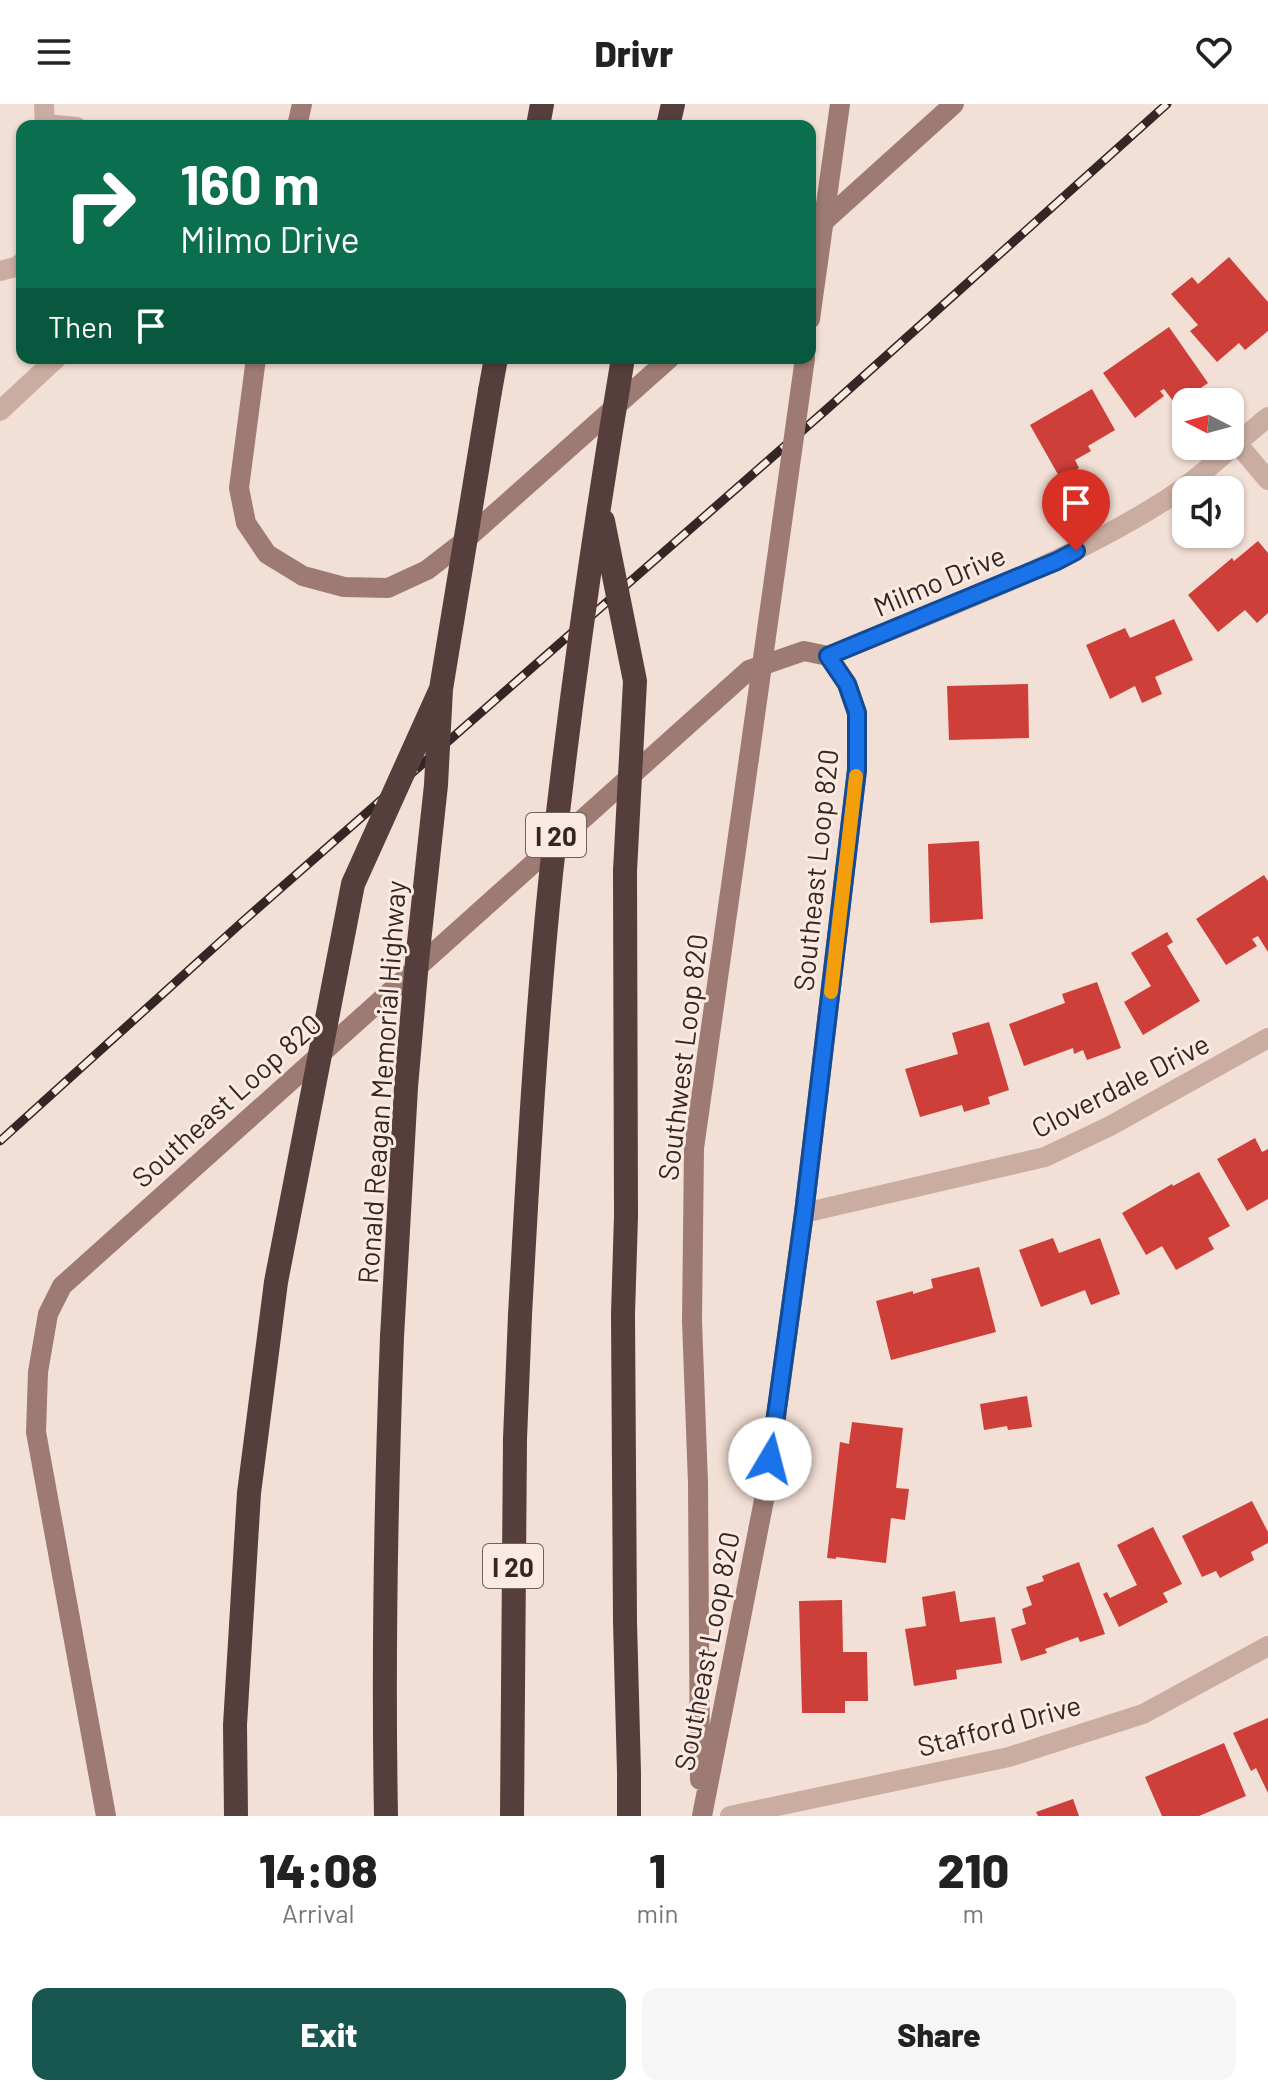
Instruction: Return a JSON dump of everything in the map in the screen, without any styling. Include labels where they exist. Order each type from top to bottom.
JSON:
[{"type":"highway","name":"Ronald Reagan Memorial Highway","points":[[386,1816],[386,1497],[406,1087],[436,785],[441,689],[495,364]]},
{"type":"highway","name":"I 20","points":[[512,1816],[515,1439],[529,1146],[551,876],[577,652],[622,364]]},
{"type":"highway","points":[[599,500],[635,681],[625,871],[626,1216],[623,1314],[629,1816]]},
{"type":"highway","points":[[236,1816],[235,1725],[249,1493],[276,1282],[353,884],[441,689]]},
{"type":"main road","points":[[816,276],[840,104]]},
{"type":"main road","points":[[816,229],[954,104]]},
{"type":"main road","points":[[255,364],[239,488],[246,523],[267,554],[303,576],[344,587],[388,588],[427,570],[462,543],[663,364]]},
{"type":"main road","name":"Southwest Loop 820","points":[[701,1816],[698,1483],[692,1321],[694,1148],[804,364]]},
{"type":"main road","name":"Southeast Loop 820","points":[[106,1816],[36,1432],[38,1372],[48,1314],[62,1286],[749,670],[804,651],[828,656],[847,684],[857,713],[857,770],[804,1213],[766,1490],[701,1816]]},
{"type":"street","points":[[0,411],[51,364]]},
{"type":"street","name":"Milmo Drive","points":[[1244,436],[1268,417]]},
{"type":"street","points":[[1244,452],[1268,480]]},
{"type":"street","name":"Milmo Drive","points":[[828,656],[1057,561],[1166,500],[1219,460]]},
{"type":"street","name":"Cloverdale Drive","points":[[804,1213],[1045,1157],[1110,1126],[1268,1038]]},
{"type":"street","name":"Stafford Drive","points":[[730,1816],[1009,1757],[1143,1714],[1268,1646]]},
{"type":"building","points":[[1229,257],[1268,302],[1268,331],[1245,350],[1239,343],[1217,362],[1190,331],[1198,325],[1171,294],[1192,277],[1198,284]]},
{"type":"building","points":[[1169,327],[1208,383],[1201,388],[1172,388],[1172,400],[1164,389],[1160,391],[1164,396],[1135,418],[1103,373]]},
{"type":"building","points":[[1092,389],[1115,430],[1088,446],[1091,451],[1075,460],[1079,468],[1060,478],[1030,425]]},
{"type":"building","points":[[1258,541],[1268,553],[1268,613],[1257,623],[1245,610],[1218,632],[1188,595],[1232,558],[1234,561]]},
{"type":"building","points":[[1174,619],[1193,660],[1155,677],[1162,694],[1142,703],[1135,686],[1110,699],[1086,645],[1125,628],[1130,638]]},
{"type":"building","points":[[1028,684],[1029,738],[949,740],[947,686]]},
{"type":"building","points":[[979,841],[983,919],[930,923],[928,844]]},
{"type":"building","points":[[1264,875],[1268,881],[1268,952],[1258,936],[1252,939],[1257,946],[1226,965],[1196,919]]},
{"type":"building","points":[[1167,932],[1173,942],[1167,946],[1200,1001],[1143,1035],[1124,1002],[1151,986],[1131,953]]},
{"type":"building","points":[[1097,982],[1121,1048],[1087,1060],[1083,1050],[1074,1054],[1073,1048],[1024,1066],[1009,1024],[1065,1003],[1062,994]]},
{"type":"building","points":[[989,1022],[1009,1090],[988,1097],[990,1104],[964,1112],[962,1105],[920,1117],[905,1069],[958,1054],[952,1033]]},
{"type":"building","points":[[1255,1138],[1262,1152],[1268,1149],[1268,1199],[1247,1211],[1217,1159]]},
{"type":"building","points":[[1199,1172],[1230,1226],[1208,1238],[1214,1249],[1176,1270],[1162,1246],[1146,1255],[1122,1213]]},
{"type":"building","points":[[1053,1238],[1059,1253],[1100,1238],[1120,1294],[1091,1305],[1085,1290],[1041,1307],[1019,1250]]},
{"type":"building","points":[[979,1267],[996,1332],[891,1360],[876,1301],[933,1288],[931,1279]]},
{"type":"building","points":[[1027,1396],[1032,1427],[1008,1430],[1007,1426],[984,1430],[980,1404]]},
{"type":"building","points":[[852,1422],[903,1428],[896,1488],[909,1489],[905,1520],[891,1518],[886,1563],[827,1558],[840,1442],[849,1444]]},
{"type":"building","points":[[1252,1501],[1268,1532],[1268,1543],[1251,1552],[1254,1560],[1220,1578],[1216,1571],[1202,1577],[1182,1536]]},
{"type":"building","points":[[1153,1527],[1182,1584],[1163,1593],[1168,1602],[1119,1627],[1103,1594],[1107,1592],[1110,1598],[1137,1585],[1117,1545]]},
{"type":"building","points":[[1079,1562],[1105,1634],[1080,1642],[1078,1637],[1045,1649],[1047,1653],[1021,1661],[1011,1629],[1026,1624],[1022,1609],[1032,1605],[1026,1587],[1044,1581],[1042,1576]]},
{"type":"building","points":[[955,1591],[960,1622],[995,1617],[1002,1663],[956,1670],[957,1679],[914,1686],[905,1629],[926,1626],[922,1597]]},
{"type":"building","points":[[842,1600],[843,1652],[867,1652],[868,1701],[845,1701],[845,1713],[802,1713],[799,1601]]},
{"type":"building","points":[[1268,1718],[1268,1793],[1256,1768],[1251,1771],[1233,1733]]},
{"type":"building","points":[[1224,1743],[1246,1796],[1199,1816],[1162,1816],[1145,1777]]},
{"type":"building","points":[[1073,1799],[1079,1816],[1038,1816],[1036,1812]]},
{"type":"railway","points":[[0,1141],[241,923],[827,409],[1167,104]]},
{"type":"slow traffic","points":[[831,992],[856,776]]},
{"type":"route","points":[[770,1459],[804,1213],[857,770],[857,713],[847,684],[828,656],[1076,551]]}]
